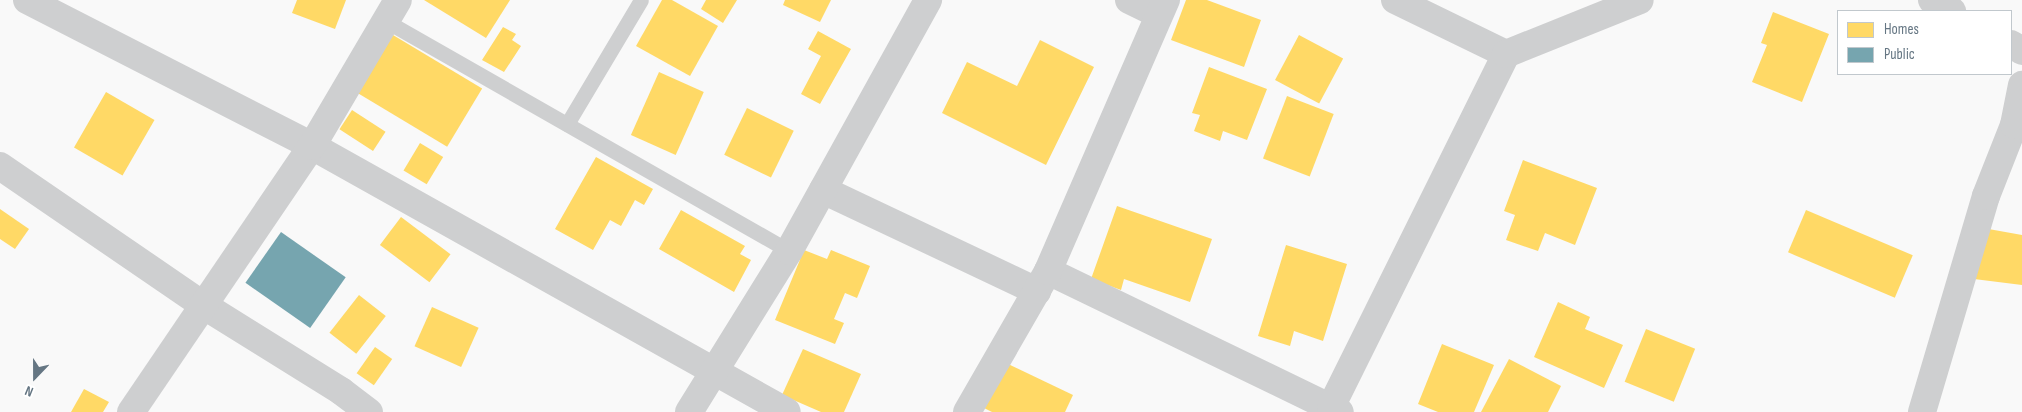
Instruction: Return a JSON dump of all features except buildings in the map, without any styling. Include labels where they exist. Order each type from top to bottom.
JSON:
[{"type":"street","points":[[27,0],[312,146],[714,369],[787,412]]},
{"type":"street","points":[[689,412],[789,251],[928,0]]},
{"type":"street","points":[[967,412],[1043,281],[1162,7],[1129,0]]},
{"type":"street","points":[[1395,0],[1506,54]]},
{"type":"street","points":[[823,190],[1043,281],[1336,410],[1506,54],[1640,0]]},
{"type":"street","points":[[1932,0],[1950,10]]},
{"type":"street","points":[[131,412],[312,146],[392,10]]},
{"type":"street","points":[[1922,412],[1986,196],[2018,126],[2022,84]]},
{"type":"street","points":[[0,166],[204,305],[341,391],[369,412]]},
{"type":"lane","points":[[567,124],[641,0]]},
{"type":"lane","points":[[392,10],[567,124],[789,251]]}]
